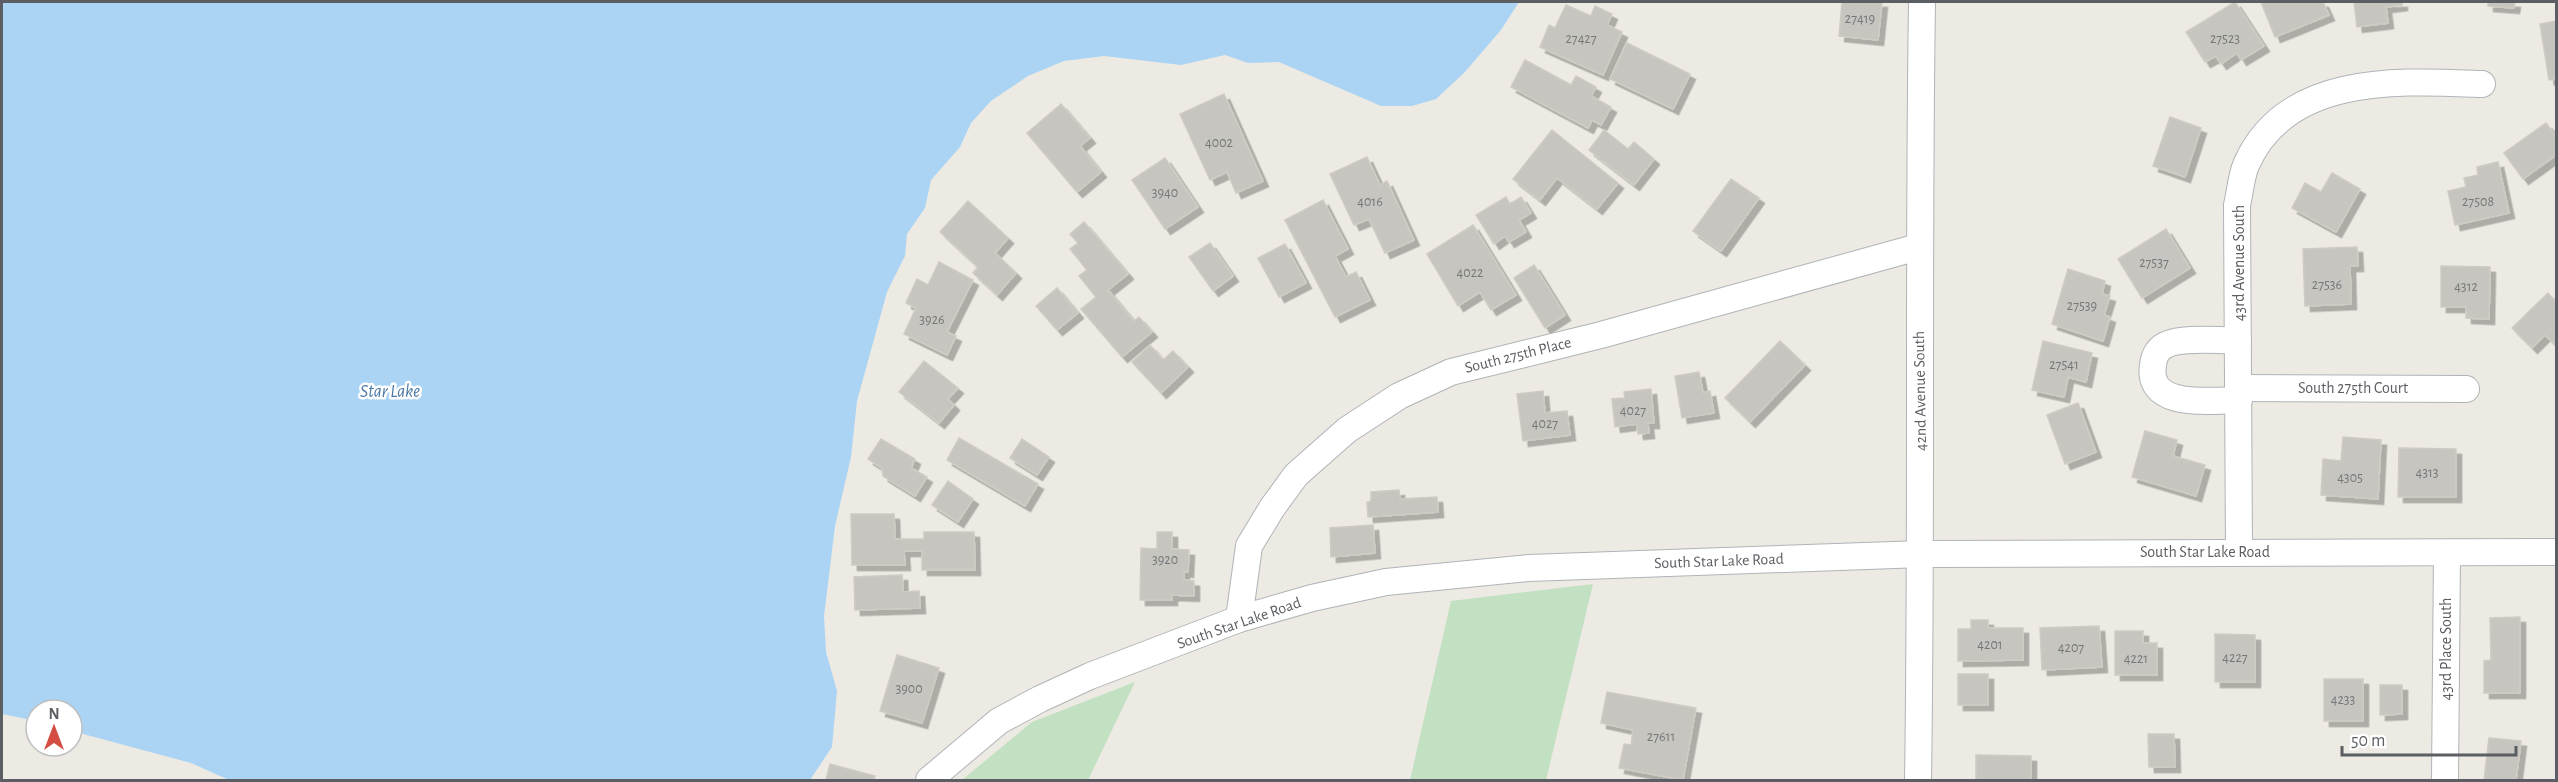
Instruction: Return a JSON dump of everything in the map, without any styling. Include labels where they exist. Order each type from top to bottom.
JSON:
[{"type":"street","name":"42nd Avenue South","points":[[1918,780],[1922,554],[1918,247],[1923,2]]},
{"type":"street","name":"43rd Avenue South","points":[[2239,552],[2237,205],[2246,165],[2272,127],[2310,100],[2352,86],[2427,82],[2482,84]]},
{"type":"street","name":"South 275th Place","points":[[1239,619],[1250,546],[1272,508],[1296,475],[1347,430],[1399,396],[1451,372],[1601,334],[1918,247]]},
{"type":"street","name":"43rd Avenue South","points":[[2238,340],[2170,343],[2160,348],[2152,368],[2157,386],[2172,398],[2239,394]]},
{"type":"street","name":"South 275th Court","points":[[2239,394],[2466,389]]},
{"type":"street","name":"South Star Lake Road","points":[[929,780],[999,721],[1040,699],[1239,619],[1312,598],[1386,582],[1519,569],[1922,554],[2556,552]]},
{"type":"street","name":"43rd Place South","points":[[2445,780],[2447,553]]},
{"type":"green space","points":[[1593,584],[1546,780],[1410,780],[1451,601]]},
{"type":"green space","points":[[1135,682],[1088,780],[962,780],[1032,722]]},
{"type":"water","name":"Star Lake","points":[[2,2],[1519,2],[1501,30],[1464,73],[1436,99],[1412,106],[1381,106],[1279,62],[1248,63],[1225,55],[1181,65],[1104,56],[1064,61],[1028,76],[991,101],[971,123],[960,147],[931,180],[925,208],[907,234],[905,256],[887,292],[857,401],[851,457],[835,526],[824,616],[826,652],[837,691],[832,747],[810,780],[229,780],[191,763],[84,734],[84,698],[24,698],[24,719],[2,714]]},
{"type":"building","points":[[1842,2],[1882,2],[1878,40],[1839,36]]},
{"type":"building","points":[[2235,2],[2264,46],[2241,60],[2237,53],[2221,64],[2216,56],[2205,62],[2186,32]]},
{"type":"building","points":[[2261,2],[2323,2],[2329,15],[2275,37]]},
{"type":"building","points":[[2354,2],[2402,2],[2402,5],[2386,7],[2388,23],[2357,27]]},
{"type":"building","points":[[2488,2],[2515,2],[2514,8],[2488,6]]},
{"type":"building","points":[[1566,5],[1591,16],[1595,6],[1612,14],[1607,25],[1622,32],[1603,75],[1540,47],[1549,25],[1555,28]]},
{"type":"building","points":[[2556,21],[2556,79],[2549,80],[2540,24]]},
{"type":"building","points":[[1627,43],[1690,74],[1673,109],[1610,79]]},
{"type":"building","points":[[1525,60],[1571,85],[1576,76],[1596,87],[1591,96],[1611,107],[1601,125],[1592,120],[1588,128],[1511,87]]},
{"type":"building","points":[[1224,94],[1263,181],[1236,193],[1227,172],[1210,180],[1180,114]]},
{"type":"building","points":[[1061,104],[1090,138],[1080,146],[1101,172],[1077,192],[1027,133]]},
{"type":"building","points":[[2170,117],[2201,128],[2185,177],[2153,166]]},
{"type":"building","points":[[2546,123],[2556,137],[2556,155],[2523,179],[2504,153]]},
{"type":"building","points":[[1552,130],[1618,183],[1597,209],[1557,178],[1540,200],[1513,179]]},
{"type":"building","points":[[1604,130],[1628,149],[1634,142],[1654,159],[1634,185],[1589,150]]},
{"type":"building","points":[[1367,157],[1380,185],[1387,181],[1414,240],[1385,253],[1369,219],[1354,225],[1330,174]]},
{"type":"building","points":[[1165,158],[1198,207],[1165,229],[1132,180]]},
{"type":"building","points":[[2498,162],[2509,213],[2455,225],[2448,191],[2466,187],[2464,178],[2478,175],[2477,167]]},
{"type":"building","points":[[2332,173],[2360,189],[2336,232],[2292,208],[2305,183],[2321,192]]},
{"type":"building","points":[[1731,179],[1759,198],[1721,251],[1693,231]]},
{"type":"building","points":[[1506,197],[1510,204],[1521,197],[1531,213],[1519,220],[1526,232],[1509,242],[1505,236],[1494,244],[1476,215]]},
{"type":"building","points":[[1323,200],[1348,249],[1335,256],[1346,277],[1356,272],[1370,300],[1335,317],[1285,220]]},
{"type":"building","points":[[968,201],[1008,238],[995,253],[1016,273],[997,295],[973,273],[978,267],[940,232]]},
{"type":"building","points":[[1084,222],[1128,274],[1108,290],[1134,321],[1139,317],[1152,332],[1122,357],[1081,309],[1096,297],[1079,276],[1087,270],[1070,249],[1078,243],[1070,234]]},
{"type":"building","points":[[1473,225],[1516,295],[1491,310],[1480,292],[1458,306],[1427,254]]},
{"type":"building","points":[[2166,229],[2190,268],[2142,298],[2118,259]]},
{"type":"building","points":[[1210,243],[1233,276],[1213,291],[1189,257]]},
{"type":"building","points":[[1285,244],[1306,283],[1279,297],[1258,258]]},
{"type":"building","points":[[2357,247],[2358,266],[2350,266],[2351,304],[2305,306],[2303,249]]},
{"type":"building","points":[[939,262],[973,280],[947,332],[956,336],[947,355],[904,334],[916,308],[906,303],[917,279],[928,285]]},
{"type":"building","points":[[1534,265],[1565,315],[1545,328],[1514,278]]},
{"type":"building","points":[[2441,266],[2490,267],[2489,319],[2466,318],[2466,307],[2441,307]]},
{"type":"building","points":[[2068,269],[2105,281],[2102,294],[2110,296],[2104,315],[2110,317],[2103,341],[2052,324]]},
{"type":"building","points":[[1057,288],[1078,313],[1057,330],[1036,306]]},
{"type":"building","points":[[2548,293],[2556,302],[2556,346],[2545,335],[2532,348],[2512,328]]},
{"type":"building","points":[[1780,341],[1805,365],[1750,422],[1725,398]]},
{"type":"building","points":[[2043,341],[2092,353],[2086,382],[2068,377],[2064,397],[2032,390]]},
{"type":"building","points":[[1150,345],[1163,360],[1173,351],[1188,367],[1161,393],[1132,362]]},
{"type":"building","points":[[924,361],[958,388],[948,399],[954,405],[939,423],[899,392]]},
{"type":"building","points":[[1699,372],[1703,393],[1710,391],[1714,413],[1682,418],[1675,376]]},
{"type":"building","points":[[1651,389],[1654,423],[1648,423],[1649,433],[1638,434],[1637,424],[1615,427],[1612,399],[1625,398],[1624,392]]},
{"type":"building","points":[[1543,391],[1545,413],[1567,411],[1570,435],[1523,441],[1517,394]]},
{"type":"building","points":[[2078,403],[2096,452],[2065,464],[2047,415]]},
{"type":"building","points":[[2145,431],[2177,440],[2173,456],[2205,465],[2196,496],[2132,477]]},
{"type":"building","points":[[2343,437],[2381,440],[2378,499],[2321,495],[2323,459],[2341,461]]},
{"type":"building","points":[[959,438],[1038,484],[1025,506],[947,460]]},
{"type":"building","points":[[881,439],[915,459],[911,468],[927,477],[915,496],[883,476],[882,468],[868,459]]},
{"type":"building","points":[[1022,439],[1049,457],[1037,475],[1010,458]]},
{"type":"building","points":[[2399,448],[2456,449],[2456,497],[2398,497]]},
{"type":"building","points":[[948,481],[973,499],[958,522],[932,505]]},
{"type":"building","points":[[1399,490],[1400,499],[1437,497],[1438,512],[1368,517],[1367,502],[1371,501],[1371,492]]},
{"type":"building","points":[[851,514],[894,514],[895,539],[924,539],[924,532],[974,532],[975,570],[922,570],[922,551],[904,551],[905,565],[852,565]]},
{"type":"building","points":[[1373,525],[1375,553],[1331,557],[1330,528]]},
{"type":"building","points":[[1157,532],[1172,532],[1172,549],[1189,550],[1188,572],[1184,571],[1184,580],[1194,581],[1194,596],[1172,595],[1172,600],[1140,600],[1141,548],[1157,549]]},
{"type":"building","points":[[902,575],[903,592],[919,591],[920,608],[855,610],[854,577]]},
{"type":"building","points":[[2520,617],[2520,693],[2484,693],[2484,661],[2491,660],[2490,618]]},
{"type":"building","points":[[1971,620],[1988,620],[1988,628],[2023,628],[2023,660],[1958,661],[1958,629],[1971,629]]},
{"type":"building","points":[[2099,626],[2102,667],[2042,670],[2040,628]]},
{"type":"building","points":[[2115,631],[2143,631],[2143,643],[2157,643],[2157,675],[2115,675]]},
{"type":"building","points":[[2215,634],[2255,635],[2255,682],[2215,682]]},
{"type":"building","points":[[897,655],[939,668],[922,723],[880,711]]},
{"type":"building","points":[[1958,674],[1988,674],[1988,705],[1958,705]]},
{"type":"building","points":[[2324,679],[2363,679],[2363,721],[2324,721]]},
{"type":"building","points":[[2380,685],[2402,685],[2402,714],[2380,715]]},
{"type":"building","points":[[1607,692],[1696,708],[1683,780],[1619,768],[1624,744],[1631,745],[1633,730],[1601,723]]},
{"type":"building","points":[[2148,734],[2174,734],[2175,767],[2149,767]]},
{"type":"building","points":[[2489,738],[2521,741],[2516,780],[2484,780]]},
{"type":"building","points":[[1976,755],[2031,756],[2031,780],[1976,780]]},
{"type":"building","points":[[830,764],[875,776],[874,780],[826,780]]}]
